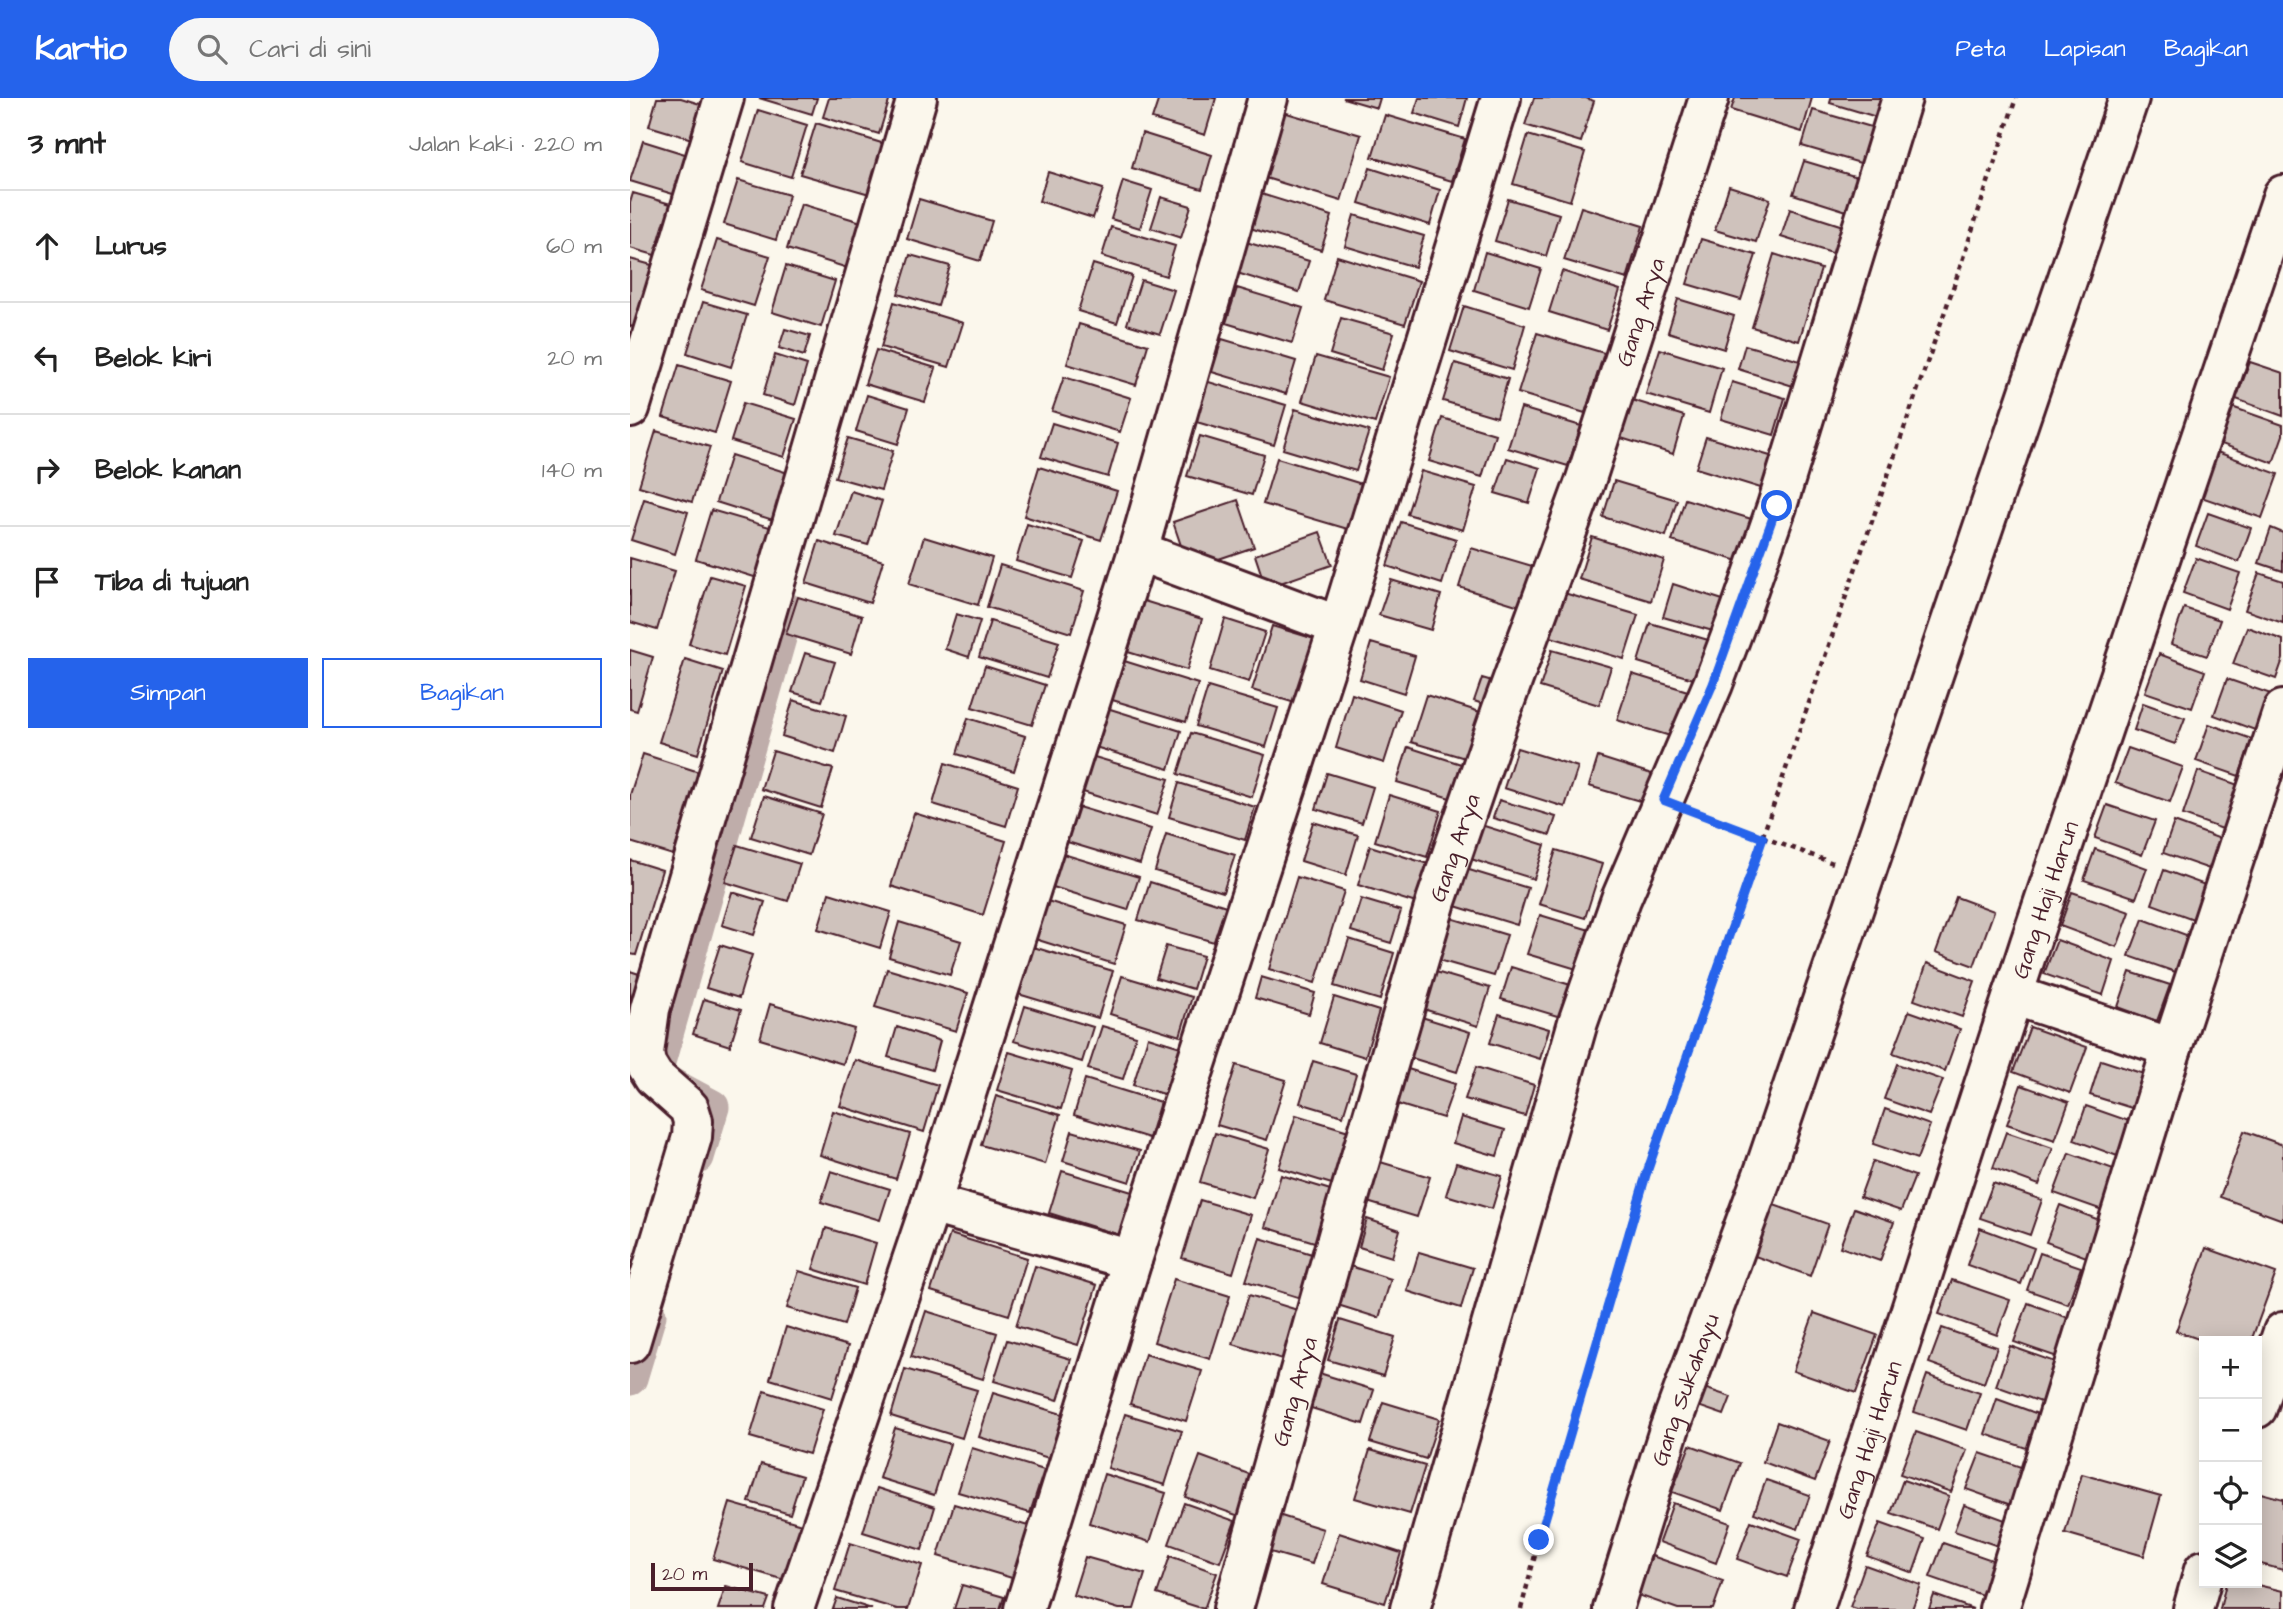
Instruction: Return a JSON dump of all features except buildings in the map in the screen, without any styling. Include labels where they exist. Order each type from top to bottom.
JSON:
[{"type":"street","points":[[630,408],[724,98]]},
{"type":"street","points":[[630,1343],[693,1127],[693,1116],[689,1108],[648,1070],[644,1053],[650,1009],[917,98]]},
{"type":"street","points":[[794,1609],[931,1204],[1138,551],[1268,98]]},
{"type":"street","points":[[1024,1609],[1132,1260],[1339,626],[1501,98]]},
{"type":"street","name":"Gang Arya","points":[[1233,1609],[1436,901],[1502,709],[1585,482],[1709,98]]},
{"type":"street","points":[[1410,1609],[1578,1022],[1621,899],[1713,684],[1777,506],[1902,98]]},
{"type":"street","name":"Gang Sukahayu","points":[[1613,1609],[1669,1430],[1764,1172],[2129,98]]},
{"type":"street","name":"Gang Haji Harun","points":[[1814,1609],[2013,995],[2283,195]]},
{"type":"street","points":[[1138,551],[1339,626]]},
{"type":"street","points":[[1999,1609],[2172,1048],[2283,710]]},
{"type":"street","points":[[2013,995],[2172,1048]]},
{"type":"street","points":[[931,1204],[1132,1260]]},
{"type":"street","points":[[2260,1399],[2283,1332]]},
{"type":"street","points":[[2193,1609],[2199,1588]]},
{"type":"path","points":[[1521,1609],[1646,1175],[2016,98]]},
{"type":"path","points":[[1663,800],[1843,866]]},
{"type":"waterway","points":[[697,1157],[712,1107],[654,1076],[787,610]]},
{"type":"waterway","points":[[630,1378],[649,1315]]},
{"type":"route","points":[[1539,1540],[1646,1175],[1763,838],[1663,800],[1713,684],[1777,506]]}]
